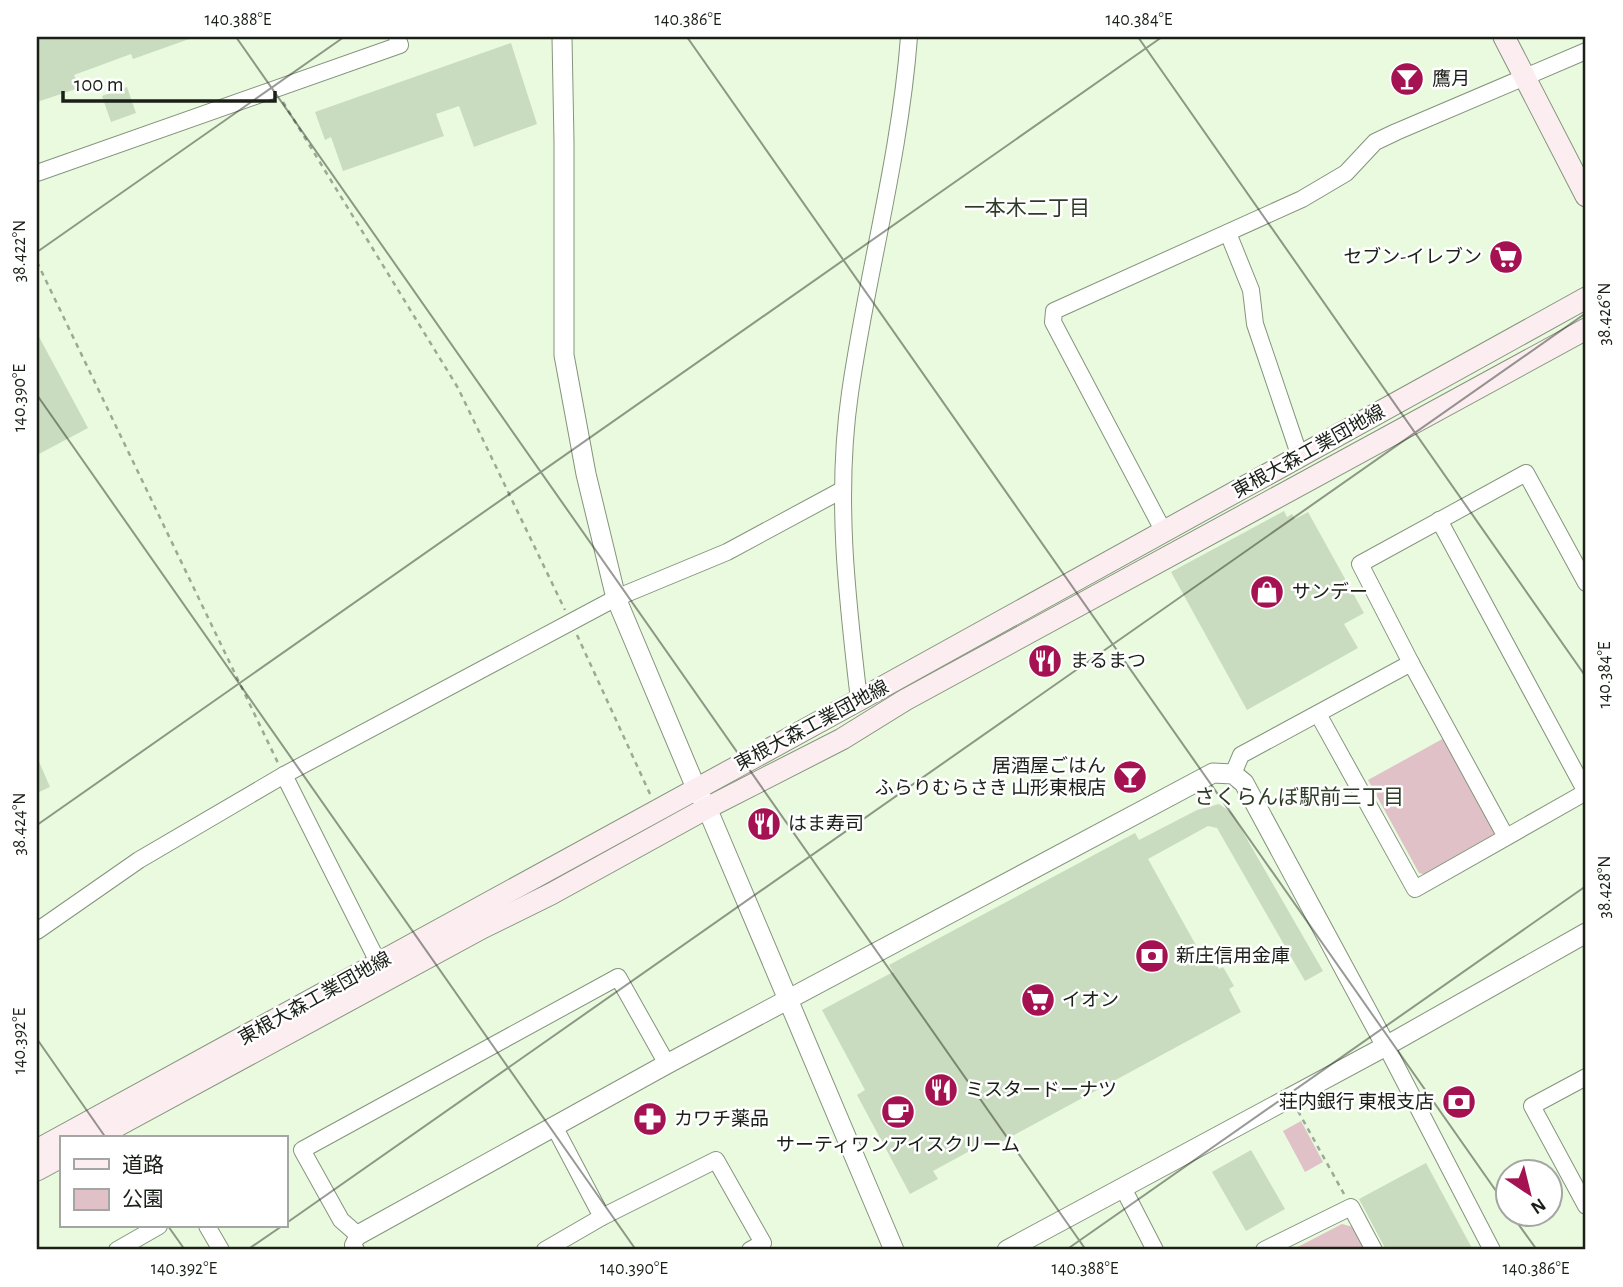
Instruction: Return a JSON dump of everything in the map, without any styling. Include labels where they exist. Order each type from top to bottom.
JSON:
[{"type":"main road","points":[[1504,37],[1586,196]]},
{"type":"main road","name":"東根大森工業団地線","points":[[63,1136],[859,701],[1586,298]]},
{"type":"main road","name":"東根大森工業団地線","points":[[100,1136],[470,934],[551,894],[707,808],[842,739],[905,700],[1586,329]]},
{"type":"main road","name":"東根大森工業団地線","points":[[37,1150],[60,1137]]},
{"type":"main road","points":[[37,1170],[60,1158]]},
{"type":"street","points":[[37,173],[400,45],[397,37]]},
{"type":"street","points":[[562,37],[564,355],[586,474],[616,598],[790,1000],[894,1250]]},
{"type":"street","points":[[859,701],[846,594],[842,490],[850,394],[884,214],[906,77],[909,37]]},
{"type":"street","points":[[1164,532],[1053,322],[1054,311],[1282,209],[1346,173],[1374,142],[1586,51]]},
{"type":"street","points":[[1228,233],[1251,290],[1255,324],[1300,457]]},
{"type":"street","points":[[1506,837],[1360,564],[1526,473],[1586,583]]},
{"type":"street","points":[[37,931],[139,860],[284,775],[616,598],[727,551],[842,490]]},
{"type":"street","points":[[1318,714],[1415,889],[1586,792],[1439,520]]},
{"type":"street","points":[[1233,774],[1241,755],[1411,663]]},
{"type":"street","points":[[667,1064],[618,977],[302,1150],[357,1243],[667,1064],[1213,773],[1223,771],[1233,774],[1244,783],[1492,1250]]},
{"type":"street","points":[[284,775],[379,964]]},
{"type":"street","points":[[1007,1250],[1386,1046],[1586,933]]},
{"type":"street","points":[[1586,1077],[1532,1107],[1586,1206]]},
{"type":"street","points":[[555,1128],[602,1217]]},
{"type":"street","points":[[545,1250],[602,1217],[716,1160],[763,1243],[750,1250]]},
{"type":"street","points":[[1123,1188],[1155,1250]]},
{"type":"street","points":[[1264,1250],[1351,1207],[1374,1250]]},
{"type":"street","points":[[117,1250],[156,1228]]},
{"type":"street","points":[[208,1228],[221,1250]]},
{"type":"path","points":[[275,89],[458,387],[571,622],[657,810]]},
{"type":"path","points":[[37,262],[284,775]]},
{"type":"path","points":[[1298,1111],[1351,1207]]},
{"type":"green space","points":[[1446,737],[1498,832],[1493,840],[1430,876],[1419,873],[1368,780]]},
{"type":"green space","points":[[1301,1121],[1323,1162],[1305,1172],[1283,1131]]},
{"type":"green space","points":[[1342,1224],[1353,1227],[1365,1250],[1292,1250]]},
{"type":"building","points":[[37,37],[192,38],[133,59],[131,54],[74,75],[79,88],[37,102]]},
{"type":"building","points":[[511,43],[537,124],[474,147],[459,106],[436,114],[444,136],[343,171],[331,137],[325,140],[315,112]]},
{"type":"building","points":[[127,87],[136,113],[111,122],[102,96]]},
{"type":"building","points":[[37,333],[88,428],[37,455]]},
{"type":"building","name":"サンデー","points":[[1284,511],[1287,517],[1292,514],[1295,519],[1308,512],[1364,613],[1344,624],[1358,648],[1247,710],[1171,572]]},
{"type":"building","points":[[37,757],[50,787],[37,793]]},
{"type":"building","name":"イオン","points":[[1219,804],[1232,813],[1323,971],[1305,981],[1217,828],[1208,826],[1148,859],[1203,958],[1210,954],[1219,969],[1223,967],[1234,986],[1229,989],[1241,1012],[992,1147],[988,1141],[933,1171],[938,1179],[910,1194],[857,1095],[865,1090],[822,1010],[893,972],[889,965],[1135,833],[1139,840],[1197,810]]},
{"type":"building","points":[[1251,1150],[1285,1209],[1246,1231],[1212,1172]]},
{"type":"building","points":[[1426,1163],[1473,1250],[1386,1250],[1359,1199]]},
{"type":"place","name":"鷹月","points":[[1407,79]]},
{"type":"place","name":"セブン-イレブン","points":[[1506,257]]},
{"type":"place","name":"サンデー","points":[[1267,592]]},
{"type":"place","name":"まるまつ","points":[[1045,661]]},
{"type":"place","name":"居酒屋ごはん ふらりむらさき 山形東根店","points":[[1130,777]]},
{"type":"place","name":"はま寿司","points":[[764,824]]},
{"type":"place","name":"新庄信用金庫","points":[[1152,956]]},
{"type":"place","name":"イオン","points":[[1038,1000]]},
{"type":"place","name":"ミスタードーナツ","points":[[941,1090]]},
{"type":"place","name":"荘内銀行 東根支店","points":[[1459,1102]]},
{"type":"place","name":"サーティワンアイスクリーム","points":[[898,1112]]},
{"type":"place","name":"カワチ薬品","points":[[650,1119]]},
{"type":"district","name":"一本木二丁目","points":[[1027,208]]},
{"type":"district","name":"さくらんぼ駅前三丁目","points":[[1299,797]]}]
